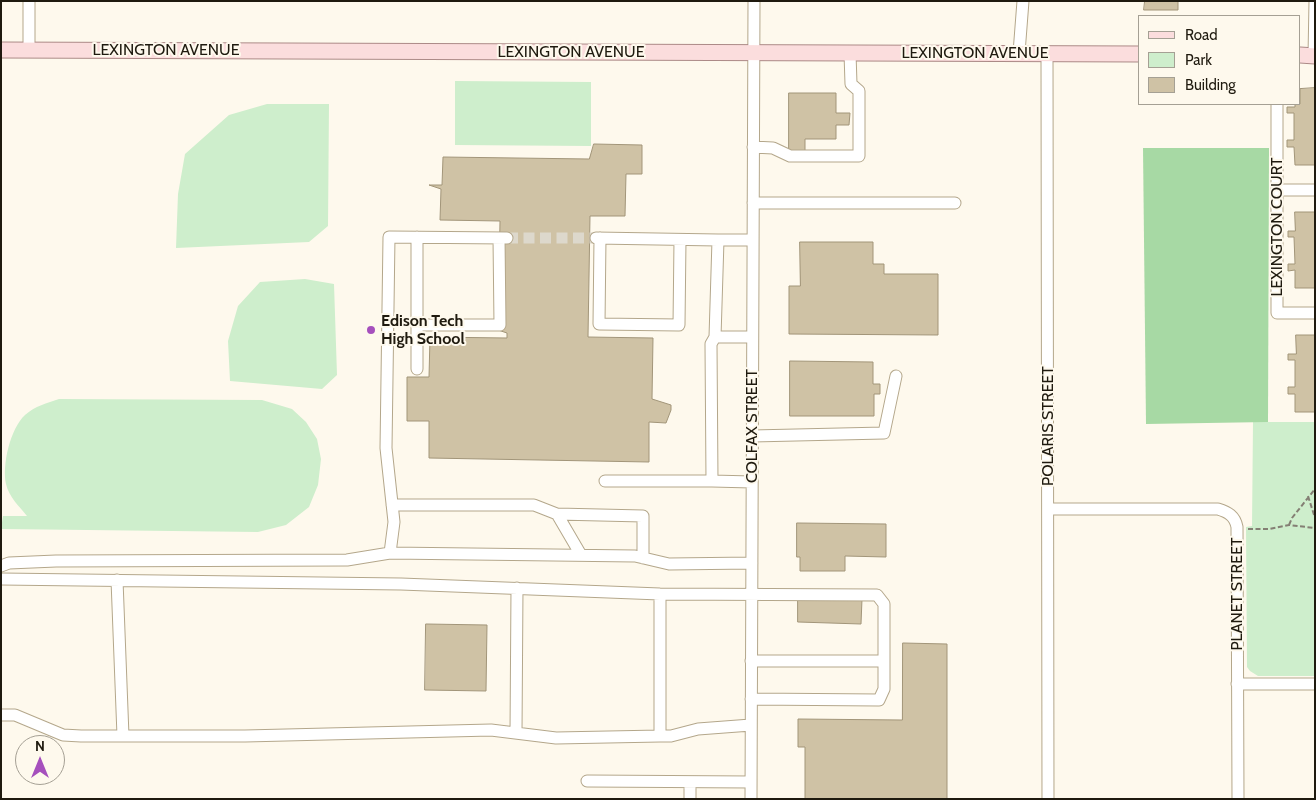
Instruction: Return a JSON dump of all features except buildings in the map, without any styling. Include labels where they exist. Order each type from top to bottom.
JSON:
[{"type":"main road","name":"LEXINGTON AVENUE","points":[[1,50],[1138,54]]},
{"type":"street","points":[[29,1],[29,50]]},
{"type":"street","name":"COLFAX STREET","points":[[751,799],[754,1]]},
{"type":"street","points":[[1019,53],[1023,1]]},
{"type":"street","points":[[1310,56],[1314,1]]},
{"type":"street","points":[[753,147],[773,148],[790,156],[859,156],[859,91],[851,84],[850,53]]},
{"type":"street","name":"POLARIS STREET","points":[[1047,53],[1048,799]]},
{"type":"street","name":"LEXINGTON COURT","points":[[1276,105],[1277,313],[1315,313]]},
{"type":"street","points":[[1277,190],[1315,190]]},
{"type":"street","points":[[753,203],[955,203]]},
{"type":"street","points":[[390,553],[394,522],[386,448],[389,237],[503,238],[500,325],[418,326]]},
{"type":"street","points":[[417,237],[418,369]]},
{"type":"street","points":[[680,240],[680,325],[599,324],[598,238],[753,240]]},
{"type":"street","points":[[712,482],[711,344],[715,337],[718,240]]},
{"type":"street","points":[[715,337],[752,337]]},
{"type":"street","points":[[752,436],[884,433],[896,376]]},
{"type":"street","points":[[605,481],[752,482]]},
{"type":"street","points":[[392,505],[534,505],[556,514],[643,516],[643,558]]},
{"type":"street","name":"PLANET STREET","points":[[1048,509],[1218,509],[1225,511],[1234,518],[1237,527],[1238,799]]},
{"type":"street","points":[[556,514],[581,555]]},
{"type":"street","points":[[1,566],[9,563],[56,561],[347,560],[390,553],[635,556],[669,564],[752,563]]},
{"type":"street","points":[[1,579],[384,584],[660,594],[877,595],[884,604],[884,689],[879,700],[751,699]]},
{"type":"street","points":[[117,580],[123,736]]},
{"type":"street","points":[[516,732],[517,588]]},
{"type":"street","points":[[660,594],[660,736]]},
{"type":"street","points":[[751,661],[884,661]]},
{"type":"street","points":[[1238,684],[1315,684]]},
{"type":"street","points":[[1,715],[15,715],[63,735],[123,736],[245,736],[491,730],[556,738],[671,736],[698,729],[751,725]]},
{"type":"street","points":[[587,781],[751,782]]},
{"type":"street","points":[[690,782],[690,799]]},
{"type":"path","points":[[1290,525],[1308,496],[1315,489]]},
{"type":"path","points":[[1308,496],[1315,518]]},
{"type":"path","points":[[1246,528],[1269,529],[1290,525],[1315,528]]},
{"type":"green space","points":[[455,81],[591,82],[591,146],[455,145]]},
{"type":"green space","points":[[267,104],[329,104],[328,226],[309,242],[176,248],[178,194],[185,154],[229,115]]},
{"type":"green space","points":[[1143,148],[1269,148],[1268,422],[1146,424]]},
{"type":"green space","points":[[305,279],[334,284],[337,375],[322,389],[230,381],[228,341],[238,306],[260,282]]},
{"type":"green space","points":[[59,399],[262,400],[292,409],[306,422],[317,439],[321,459],[318,485],[309,507],[286,525],[258,532],[1,529],[3,516],[27,516],[12,497],[6,484],[6,458],[15,429],[25,415],[33,409]]},
{"type":"green space","points":[[1253,422],[1315,422],[1315,676],[1258,676],[1247,667],[1246,527],[1252,526]]},
{"type":"tunnel","points":[[507,238],[596,238]]},
{"type":"place","name":"Edison Tech High School","points":[[371,330]]}]
